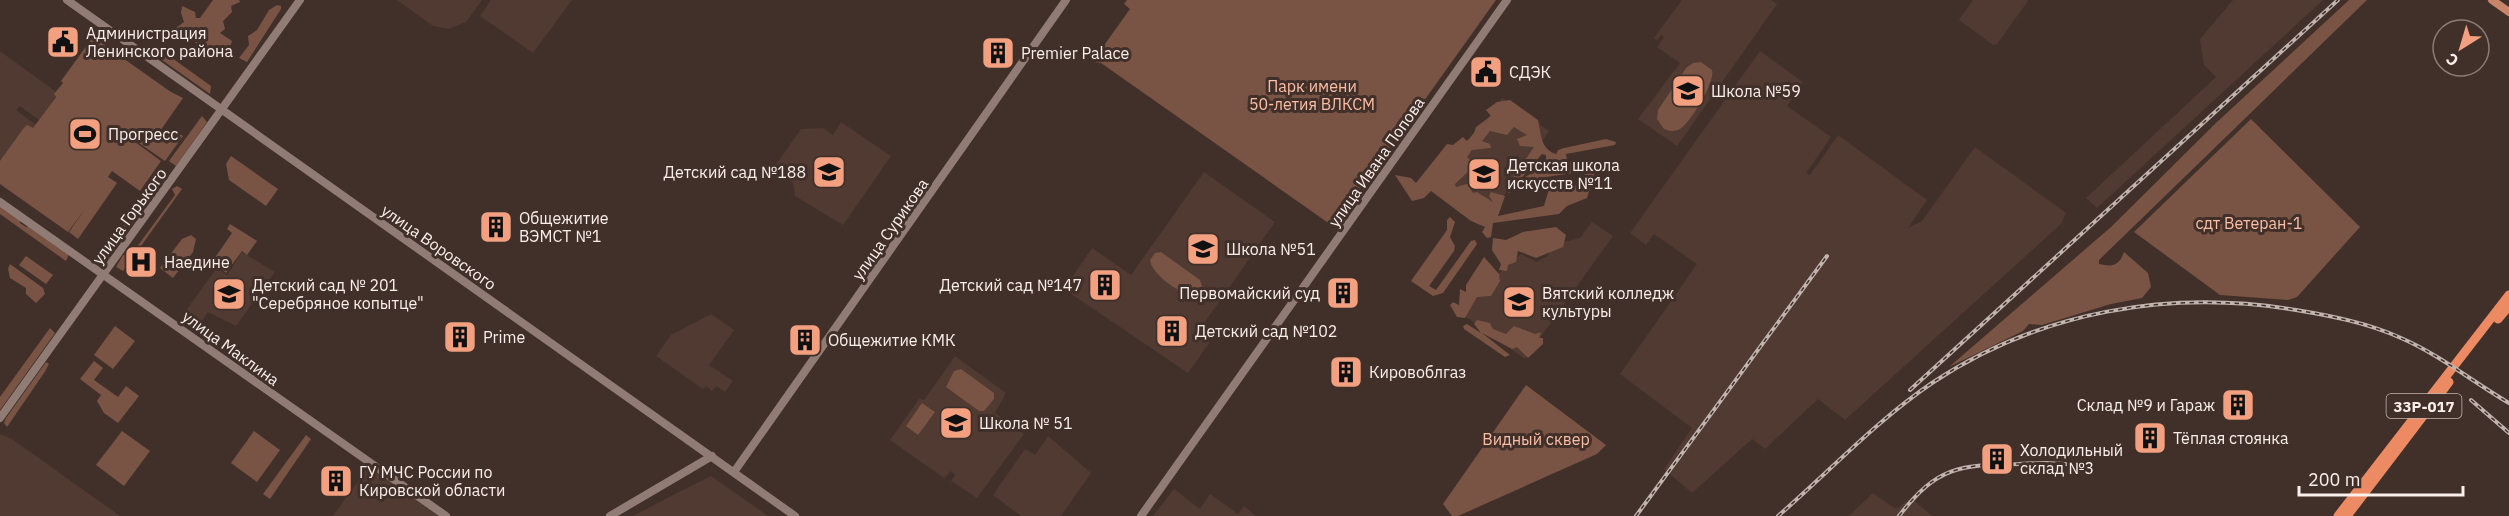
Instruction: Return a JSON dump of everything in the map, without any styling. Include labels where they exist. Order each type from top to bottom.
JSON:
[{"type":"highway","name":"33Р-017","points":[[2404,437],[2509,296]]},
{"type":"highway","name":"33Р-017","points":[[2338,516],[2374,475],[2509,306]]},
{"type":"highway","name":"33Р-017","points":[[2347,516],[2374,475]]},
{"type":"main road","points":[[2492,0],[2509,12]]},
{"type":"street","name":"улица Воровского","points":[[67,0],[795,516]]},
{"type":"street","name":"улица Горького","points":[[0,418],[300,0]]},
{"type":"street","name":"улица Сурикова","points":[[734,472],[1066,0]]},
{"type":"street","name":"улица Ивана Попова","points":[[1140,516],[1507,0]]},
{"type":"street","name":"улица Маклина","points":[[0,202],[446,516]]},
{"type":"street","points":[[610,516],[712,456]]},
{"type":"shaded area","points":[[397,0],[482,0],[466,22],[449,29],[433,26]]},
{"type":"shaded area","points":[[491,0],[572,0],[533,53],[480,16]]},
{"type":"shaded area","name":"Школа №59","points":[[1682,0],[1771,0],[1777,4],[1677,146],[1638,119],[1680,63],[1657,47],[1664,37],[1661,35],[1657,40],[1654,38]]},
{"type":"shaded area","points":[[1973,0],[2028,1],[1997,44],[1993,45],[1959,20]]},
{"type":"shaded area","points":[[2233,0],[2323,0],[2097,208],[2086,198],[2216,77],[2204,65],[2200,39]]},
{"type":"shaded area","points":[[0,51],[56,92],[54,94],[56,96],[39,120],[20,106],[16,110],[36,125],[0,173]]},
{"type":"shaded area","points":[[1760,51],[1803,82],[1787,106],[1831,137],[1806,173],[1810,175],[1838,135],[1927,200],[1908,228],[1922,221],[1975,147],[2066,213],[2061,224],[1845,420],[1818,399],[1765,449],[1752,439],[1692,493],[1664,469],[1692,428],[1620,374],[1697,264],[1654,234],[1646,245],[1630,233]]},
{"type":"shaded area","name":"Детская школа искусств №11","points":[[1502,98],[1549,131],[1484,224],[1436,191]]},
{"type":"shaded area","name":"Детский сад №188","points":[[841,122],[891,156],[843,225],[795,196],[793,183],[773,169],[801,129],[823,128],[833,135]]},
{"type":"shaded area","points":[[1204,172],[1275,222],[1198,332],[1210,342],[1188,373],[1064,289],[1092,248],[1131,275]]},
{"type":"shaded area","name":"Вятский колледж культуры","points":[[1592,222],[1613,236],[1525,359],[1463,315],[1482,288],[1521,254],[1537,262],[1547,256],[1556,244],[1580,238]]},
{"type":"shaded area","name":"Детский сад № 201 \"Серебряное копытце\"","points":[[242,252],[275,272],[236,326],[208,312],[200,324],[184,313],[217,268],[227,275]]},
{"type":"shaded area","points":[[711,314],[734,330],[709,365],[733,381],[725,392],[716,386],[712,391],[706,386],[703,389],[656,356],[671,335]]},
{"type":"shaded area","name":"Школа № 51","points":[[955,356],[1006,393],[995,413],[1024,434],[977,498],[951,481],[955,475],[951,471],[944,478],[890,440],[919,399],[924,400]]},
{"type":"shaded area","points":[[0,434],[12,439],[120,516],[0,516]]},
{"type":"shaded area","points":[[1048,436],[1091,473],[1061,516],[1021,516],[993,495],[1025,449],[1035,455]]},
{"type":"shaded area","points":[[369,466],[440,516],[333,516]]},
{"type":"shaded area","points":[[711,476],[768,516],[633,516],[677,493]]},
{"type":"shaded area","points":[[1174,489],[1200,509],[1210,494],[1238,514],[1244,506],[1256,516],[1153,516]]},
{"type":"shaded area","points":[[1873,493],[1896,509],[1911,498],[1932,516],[1849,516]]},
{"type":"green space","points":[[213,0],[239,0],[240,2],[231,6],[232,12],[223,21],[225,29],[220,33],[232,41],[230,47],[224,49],[224,54],[211,58],[194,41],[173,30],[184,22],[181,13],[182,6],[195,12],[196,18],[200,18]]},
{"type":"green space","name":"Парк имени 50-летия ВЛКСМ","points":[[1127,0],[1496,0],[1334,227],[1101,63],[1094,62],[1093,57],[1100,51],[1130,9],[1124,4]]},
{"type":"green space","points":[[2349,0],[2367,0],[2099,260],[2099,264],[2115,264],[2124,252],[2148,273],[2151,287],[2142,298],[2111,304],[2042,325],[2029,324],[2023,331],[1949,367],[2111,227],[2217,122]]},
{"type":"green space","points":[[277,5],[281,6],[281,9],[247,62],[239,58],[249,45],[248,36],[257,30],[269,10]]},
{"type":"green space","name":"Прогресс","points":[[93,37],[183,98],[156,137],[167,144],[177,132],[183,136],[165,161],[136,141],[138,136],[135,142],[161,161],[140,191],[112,171],[108,177],[117,183],[78,239],[69,232],[85,209],[68,232],[0,184],[0,161],[27,125],[33,128],[56,97],[54,94],[63,83],[61,81]]},
{"type":"green space","points":[[161,50],[211,86],[210,94],[155,55]]},
{"type":"green space","points":[[1701,62],[1712,70],[1712,76],[1701,103],[1683,127],[1674,131],[1664,129],[1657,119],[1658,110],[1686,68],[1693,63]]},
{"type":"green space","points":[[1510,100],[1538,120],[1544,144],[1551,152],[1556,154],[1558,150],[1564,148],[1606,139],[1616,142],[1615,145],[1566,154],[1567,160],[1580,169],[1573,173],[1526,180],[1525,177],[1546,165],[1546,155],[1542,154],[1509,193],[1505,189],[1534,147],[1520,146],[1517,139],[1527,135],[1514,127],[1507,135],[1490,131],[1482,141],[1490,144],[1491,148],[1472,150],[1467,157],[1472,162],[1482,163],[1480,168],[1470,170],[1455,184],[1456,187],[1467,184],[1473,193],[1477,192],[1493,202],[1489,196],[1491,192],[1505,196],[1498,216],[1544,206],[1549,189],[1559,190],[1583,183],[1586,168],[1595,172],[1587,198],[1567,206],[1559,214],[1493,223],[1491,237],[1487,238],[1482,232],[1485,227],[1471,221],[1431,191],[1424,198],[1412,201],[1395,175],[1411,178],[1416,183],[1447,144],[1453,145],[1463,137],[1467,141],[1476,127],[1491,116],[1486,110],[1497,102]]},
{"type":"green space","points":[[202,116],[207,122],[176,166],[169,161]]},
{"type":"green space","name":"сдт Ветеран-1","points":[[2251,119],[2360,227],[2297,297],[2288,300],[2220,295],[2134,232]]},
{"type":"green space","points":[[231,156],[278,189],[266,206],[229,180],[226,164]]},
{"type":"green space","points":[[177,186],[182,189],[123,271],[116,267],[123,255],[131,255],[175,195],[172,189]]},
{"type":"green space","points":[[141,200],[148,205],[112,249],[108,260],[102,255]]},
{"type":"green space","points":[[0,206],[20,219],[20,223],[26,227],[30,226],[69,254],[66,261],[0,214]]},
{"type":"green space","points":[[1450,217],[1455,222],[1450,237],[1455,246],[1454,251],[1429,286],[1436,290],[1471,241],[1475,240],[1477,244],[1443,293],[1433,296],[1411,281],[1447,230],[1447,220]]},
{"type":"green space","points":[[230,224],[257,241],[247,255],[242,251],[226,273],[212,262],[232,233],[227,229]]},
{"type":"green space","points":[[1556,227],[1566,235],[1563,247],[1536,258],[1518,251],[1516,262],[1508,265],[1507,271],[1499,270],[1501,264],[1492,250],[1493,238],[1506,240],[1523,232]]},
{"type":"green space","points":[[191,235],[196,239],[193,252],[173,278],[160,268],[182,239]]},
{"type":"green space","points":[[1161,252],[1200,280],[1202,286],[1198,293],[1185,293],[1177,289],[1156,272],[1150,260],[1155,253]]},
{"type":"green space","points":[[26,256],[53,275],[46,284],[19,265]]},
{"type":"green space","points":[[1484,257],[1499,274],[1500,281],[1491,296],[1477,297],[1465,318],[1457,317],[1450,305],[1453,302],[1459,305],[1460,289],[1466,292],[1466,285]]},
{"type":"green space","points":[[10,264],[43,288],[45,294],[36,303],[26,294],[26,288],[10,278],[8,269]]},
{"type":"green space","points":[[1477,320],[1490,323],[1493,329],[1506,334],[1514,326],[1535,334],[1541,332],[1539,338],[1543,338],[1543,344],[1528,358],[1517,347],[1512,349],[1482,333],[1510,355],[1505,357],[1464,329],[1463,326],[1467,324],[1481,333],[1474,324]]},
{"type":"green space","points":[[115,326],[135,341],[113,369],[94,355]]},
{"type":"green space","points":[[50,328],[55,333],[0,410],[0,397]]},
{"type":"green space","points":[[94,361],[103,368],[94,380],[118,397],[126,386],[139,396],[118,423],[104,413],[97,401],[101,395],[80,379]]},
{"type":"green space","points":[[46,362],[49,364],[44,373],[7,427],[4,423],[6,418]]},
{"type":"green space","points":[[961,369],[994,393],[994,399],[984,411],[979,411],[946,387],[954,371]]},
{"type":"green space","name":"Видный сквер","points":[[1526,385],[1606,445],[1597,454],[1458,516],[1452,516],[1443,504]]},
{"type":"green space","points":[[922,403],[935,412],[918,435],[906,426]]},
{"type":"green space","points":[[122,431],[150,451],[124,486],[96,465]]},
{"type":"green space","points":[[254,431],[280,450],[257,482],[231,463]]},
{"type":"green space","points":[[306,435],[311,439],[270,499],[263,494]]},
{"type":"railway","points":[[1910,390],[2338,0]]},
{"type":"railway","points":[[1636,516],[1827,256]]},
{"type":"railway","points":[[1778,516],[1872,430],[1932,383],[1973,358],[2017,338],[2061,323],[2107,312],[2154,305],[2201,302],[2249,304],[2296,310],[2363,324],[2415,345],[2443,360],[2509,403]]},
{"type":"railway","points":[[2471,400],[2509,433]]},
{"type":"railway","points":[[1899,516],[1925,487],[1938,478],[1965,468],[2041,463],[2078,466]]},
{"type":"place","name":"Администрация Ленинского района","points":[[63,42]]},
{"type":"place","name":"Premier Palace","points":[[998,53]]},
{"type":"place","name":"СДЭК","points":[[1486,72]]},
{"type":"place","name":"Школа №59","points":[[1688,91]]},
{"type":"place","name":"Прогресс","points":[[85,134]]},
{"type":"place","name":"Детский сад №188","points":[[829,172]]},
{"type":"place","name":"Детская школа искусств №11","points":[[1484,174]]},
{"type":"place","name":"Общежитие ВЭМСТ №1","points":[[496,227]]},
{"type":"place","name":"Школа №51","points":[[1203,249]]},
{"type":"place","name":"Наедине","points":[[141,262]]},
{"type":"place","name":"Детский сад №147","points":[[1105,285]]},
{"type":"place","name":"Первомайский суд","points":[[1343,293]]},
{"type":"place","name":"Детский сад № 201 \"Серебряное копытце\"","points":[[229,294]]},
{"type":"place","name":"Вятский колледж культуры","points":[[1519,302]]},
{"type":"place","name":"Детский сад №102","points":[[1172,331]]},
{"type":"place","name":"Prime","points":[[460,337]]},
{"type":"place","name":"Общежитие КМК","points":[[805,340]]},
{"type":"place","name":"Кировоблгаз","points":[[1346,372]]},
{"type":"place","name":"Склад №9 и Гараж","points":[[2238,405]]},
{"type":"place","name":"Школа № 51","points":[[956,423]]},
{"type":"place","name":"Тёплая стоянка","points":[[2150,438]]},
{"type":"place","name":"Холодильный склад №3","points":[[1997,459]]},
{"type":"place","name":"ГУ МЧС России по Кировской области","points":[[336,481]]}]
